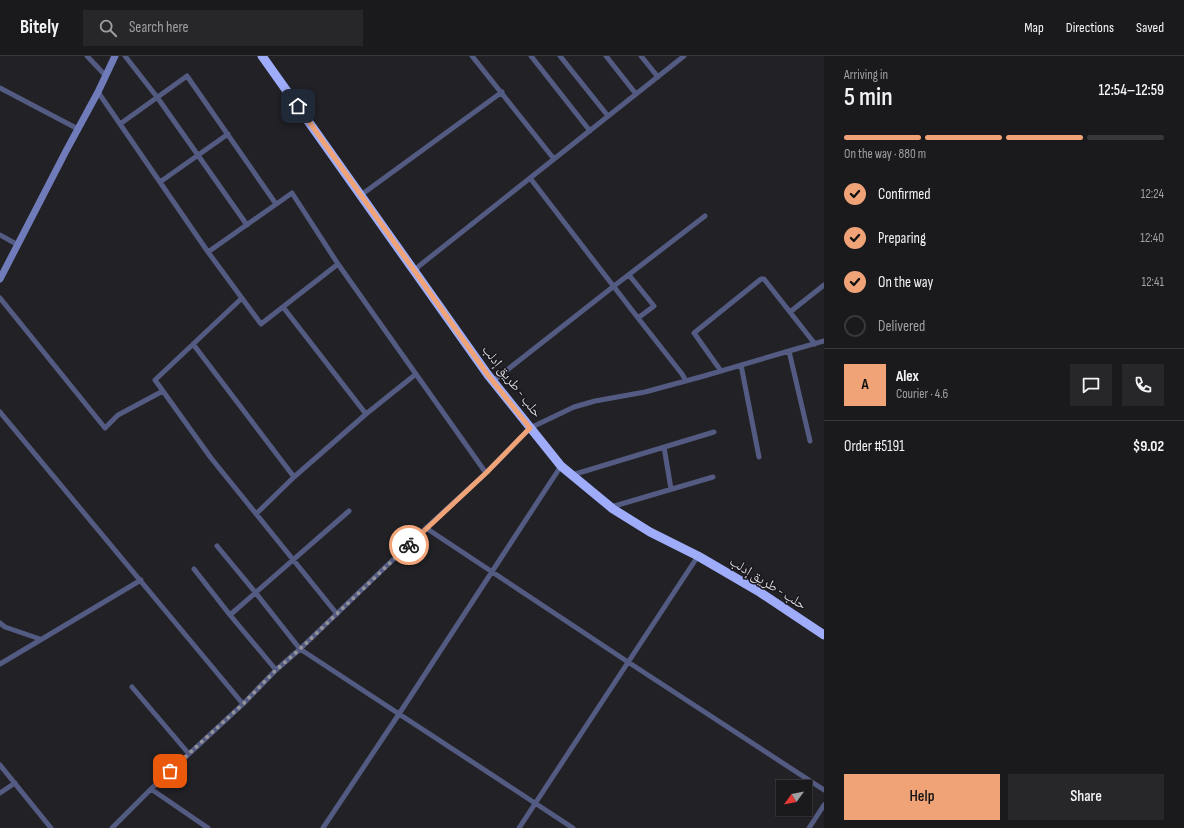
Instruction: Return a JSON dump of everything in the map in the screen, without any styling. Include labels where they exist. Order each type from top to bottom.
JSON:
[{"type":"highway","name":"حلب - طريق إدلب","points":[[262,56],[493,381],[561,466],[611,507],[650,532],[698,556],[758,591],[824,635]]},
{"type":"street","points":[[87,56],[105,75]]},
{"type":"street","points":[[0,279],[98,92],[115,56]]},
{"type":"street","points":[[125,56],[157,97],[247,225]]},
{"type":"street","points":[[472,56],[554,159]]},
{"type":"street","points":[[530,56],[590,131]]},
{"type":"street","points":[[560,56],[608,116]]},
{"type":"street","points":[[606,56],[636,94]]},
{"type":"street","points":[[641,56],[658,77]]},
{"type":"street","points":[[415,271],[419,266],[684,56]]},
{"type":"street","points":[[120,124],[187,76],[276,204]]},
{"type":"street","points":[[0,88],[78,129]]},
{"type":"street","points":[[98,92],[208,252],[261,324],[338,264]]},
{"type":"street","points":[[361,195],[502,92]]},
{"type":"street","points":[[160,182],[228,134]]},
{"type":"street","points":[[530,178],[686,381]]},
{"type":"street","points":[[208,252],[292,193],[338,264],[486,473]]},
{"type":"street","points":[[493,381],[705,216]]},
{"type":"street","points":[[0,235],[18,245]]},
{"type":"street","points":[[629,275],[654,306],[638,318]]},
{"type":"street","points":[[721,372],[694,333],[761,279],[764,279],[815,344]]},
{"type":"street","points":[[790,312],[824,285]]},
{"type":"street","points":[[0,298],[105,428],[118,415],[164,391]]},
{"type":"street","points":[[242,298],[155,380],[211,458],[337,614]]},
{"type":"street","points":[[283,307],[366,414]]},
{"type":"street","points":[[112,828],[151,789],[243,704],[276,670],[486,473],[530,428],[574,407],[595,401],[645,392],[721,372],[824,341]]},
{"type":"street","points":[[193,344],[294,477]]},
{"type":"street","points":[[789,351],[810,441]]},
{"type":"street","points":[[741,365],[759,457]]},
{"type":"street","points":[[256,514],[294,477],[366,414],[416,374]]},
{"type":"street","points":[[0,412],[243,704]]},
{"type":"street","points":[[572,475],[714,432]]},
{"type":"street","points":[[664,447],[671,489]]},
{"type":"street","points":[[323,828],[561,466]]},
{"type":"street","points":[[611,507],[713,477]]},
{"type":"street","points":[[230,614],[349,511]]},
{"type":"street","points":[[426,528],[824,790]]},
{"type":"street","points":[[217,546],[300,649],[573,828]]},
{"type":"street","points":[[518,828],[698,556]]},
{"type":"street","points":[[194,569],[276,670]]},
{"type":"street","points":[[0,664],[141,580]]},
{"type":"street","points":[[0,623],[5,627],[40,640]]},
{"type":"street","points":[[132,687],[189,754]]},
{"type":"street","points":[[0,765],[51,828]]},
{"type":"street","points":[[0,793],[15,783]]},
{"type":"street","points":[[151,789],[208,828]]},
{"type":"street","points":[[809,828],[824,805]]},
{"type":"way so far","points":[[170,771],[243,704],[276,670],[409,545]]},
{"type":"route","points":[[298,106],[488,375],[530,428],[486,473],[409,545]]}]
